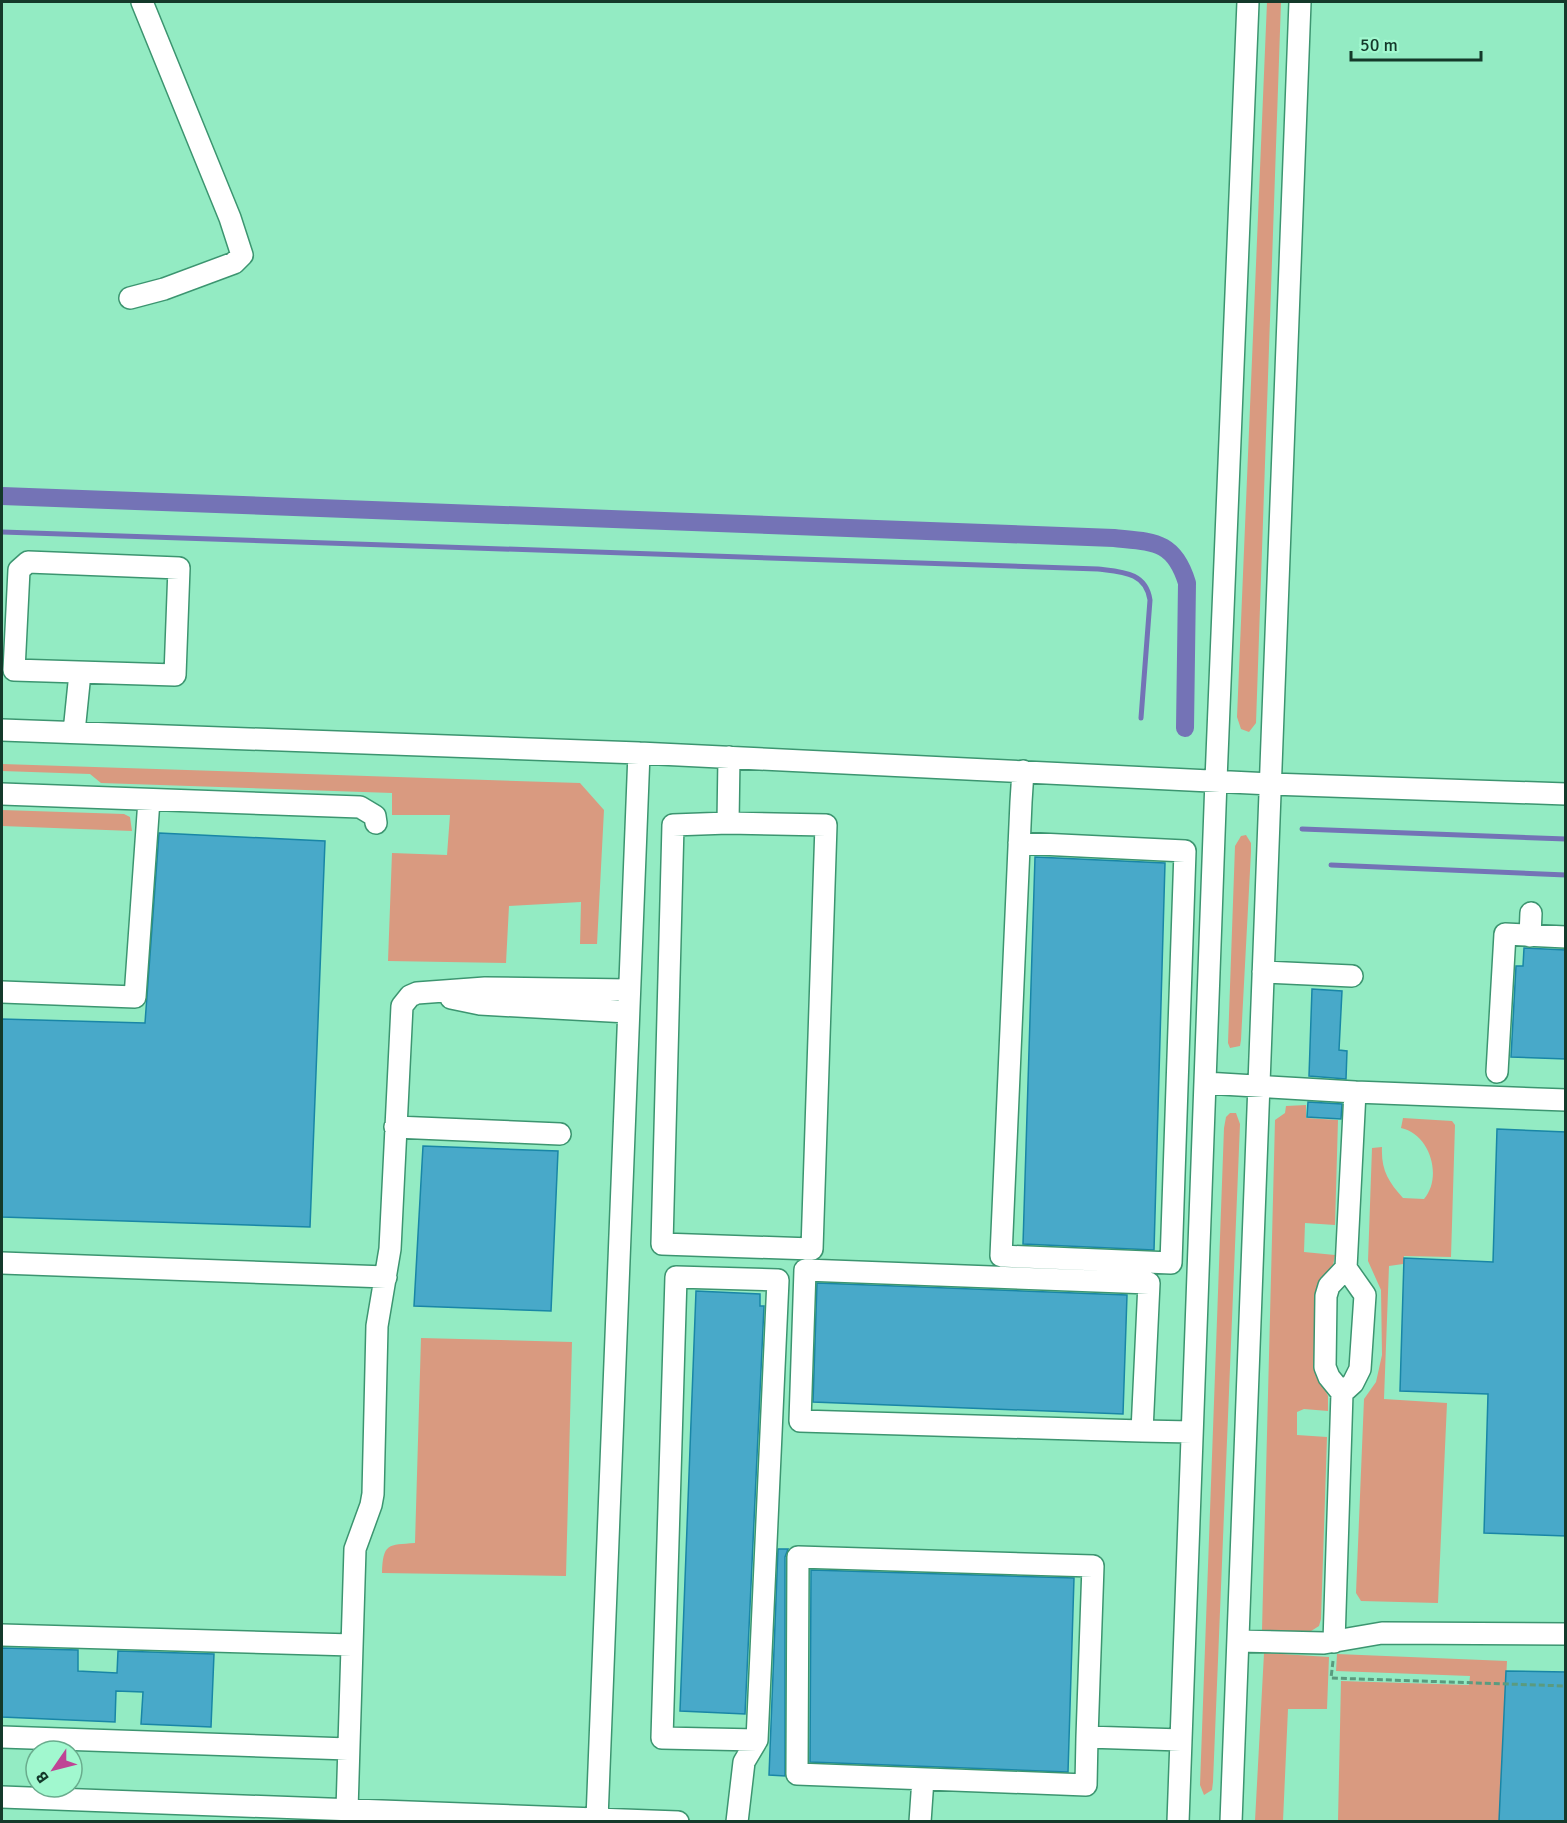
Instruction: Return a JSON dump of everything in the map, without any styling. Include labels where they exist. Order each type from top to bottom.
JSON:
[{"type":"street","points":[[130,297],[164,289],[234,262],[242,255],[230,218],[142,2]]},
{"type":"street","points":[[1178,1821],[1216,780],[1248,2]]},
{"type":"street","points":[[1231,1821],[1300,2]]},
{"type":"street","points":[[28,562],[179,568],[175,675],[80,673],[14,670],[19,570],[28,562]]},
{"type":"street","points":[[74,732],[80,673]]},
{"type":"street","points":[[2,730],[639,753],[1271,784],[1566,794]]},
{"type":"street","points":[[597,1819],[639,753]]},
{"type":"street","points":[[728,823],[729,757]]},
{"type":"street","points":[[1019,843],[1185,851],[1172,1263],[1001,1256],[1019,843],[1023,771]]},
{"type":"street","points":[[2,795],[360,807],[375,816],[376,823]]},
{"type":"street","points":[[2,992],[135,997],[149,800]]},
{"type":"street","points":[[728,823],[826,825],[812,1249],[662,1244],[673,825],[728,823]]},
{"type":"street","points":[[1530,936],[1532,913]]},
{"type":"street","points":[[1497,1072],[1505,934],[1566,937]]},
{"type":"street","points":[[1263,972],[1352,976]]},
{"type":"street","points":[[347,1810],[355,1549],[373,1494],[378,1326],[386,1277],[402,1006],[410,996],[423,993],[485,988],[629,990]]},
{"type":"street","points":[[423,993],[480,1004],[628,1012]]},
{"type":"street","points":[[1205,1083],[1355,1092],[1566,1100]]},
{"type":"street","points":[[1342,1393],[1353,1383],[1360,1369],[1365,1295],[1346,1268],[1355,1092]]},
{"type":"street","points":[[395,1127],[560,1134]]},
{"type":"street","points":[[2,1263],[386,1277]]},
{"type":"street","points":[[1334,1649],[1342,1393],[1329,1377],[1325,1367],[1326,1296],[1329,1286],[1346,1268]]},
{"type":"street","points":[[1142,1431],[1149,1283],[805,1270],[801,1421],[1142,1431],[1192,1432]]},
{"type":"street","points":[[737,1821],[744,1762],[757,1740],[778,1280],[676,1277],[662,1738],[757,1740]]},
{"type":"street","points":[[798,1557],[1093,1566],[1087,1737],[1086,1785],[797,1774],[798,1557]]},
{"type":"street","points":[[1238,1641],[1334,1649],[1382,1633],[1566,1634]]},
{"type":"street","points":[[2,1635],[352,1645]]},
{"type":"street","points":[[2,1737],[348,1749]]},
{"type":"street","points":[[1087,1737],[1181,1740]]},
{"type":"street","points":[[920,1821],[923,1779]]},
{"type":"street","points":[[2,1797],[347,1810],[423,1817],[678,1821]]},
{"type":"path","points":[[1334,1649],[1331,1678],[1566,1686]]},
{"type":"shaded area","points":[[1267,2],[1281,2],[1256,723],[1249,732],[1241,729],[1237,717]]},
{"type":"shaded area","points":[[2,764],[580,783],[604,810],[597,944],[580,944],[581,902],[509,906],[506,963],[388,961],[392,853],[447,855],[450,815],[392,815],[392,793],[101,783],[90,774],[2,771]]},
{"type":"shaded area","points":[[2,810],[124,814],[130,817],[132,831],[2,826]]},
{"type":"shaded area","points":[[1246,835],[1251,843],[1251,852],[1241,1040],[1240,1046],[1230,1048],[1228,1043],[1235,846],[1241,836]]},
{"type":"shaded area","points":[[1306,1105],[1306,1118],[1338,1120],[1335,1225],[1305,1223],[1304,1252],[1335,1255],[1314,1364],[1328,1396],[1328,1411],[1304,1409],[1297,1412],[1297,1435],[1327,1437],[1321,1619],[1319,1626],[1308,1633],[1262,1630],[1275,1120],[1285,1113],[1286,1106]]},
{"type":"shaded area","points":[[1230,1113],[1236,1113],[1240,1124],[1213,1782],[1212,1790],[1204,1795],[1200,1785],[1224,1128],[1226,1117]]},
{"type":"shaded area","points":[[1403,1118],[1452,1121],[1455,1125],[1451,1257],[1404,1256],[1403,1264],[1389,1266],[1384,1399],[1447,1403],[1438,1603],[1361,1601],[1356,1593],[1364,1399],[1376,1382],[1382,1355],[1381,1290],[1368,1261],[1372,1148],[1382,1147],[1386,1175],[1403,1198],[1424,1199],[1430,1190],[1432,1179],[1433,1168],[1426,1147],[1411,1132],[1401,1128]]},
{"type":"shaded area","points":[[421,1338],[572,1342],[566,1576],[382,1573],[384,1556],[389,1548],[393,1545],[415,1543]]},
{"type":"shaded area","points":[[1264,1653],[1329,1657],[1327,1709],[1288,1709],[1283,1821],[1255,1821]]},
{"type":"shaded area","points":[[1337,1654],[1507,1661],[1499,1821],[1338,1821],[1341,1681],[1469,1685],[1470,1676],[1336,1671]]},
{"type":"building","points":[[159,833],[325,841],[310,1227],[2,1217],[2,1019],[145,1023]]},
{"type":"building","points":[[1035,857],[1165,863],[1154,1250],[1023,1244]]},
{"type":"building","points":[[1524,948],[1566,950],[1566,1059],[1511,1057],[1516,966],[1523,966]]},
{"type":"building","points":[[1312,989],[1342,991],[1339,1050],[1347,1051],[1346,1079],[1309,1076]]},
{"type":"building","points":[[1308,1102],[1342,1104],[1341,1119],[1307,1117]]},
{"type":"building","points":[[1497,1129],[1566,1132],[1566,1536],[1484,1533],[1488,1394],[1400,1391],[1404,1258],[1493,1262]]},
{"type":"building","points":[[423,1146],[558,1151],[551,1311],[414,1306]]},
{"type":"building","points":[[817,1283],[1127,1295],[1123,1414],[813,1402]]},
{"type":"building","points":[[696,1291],[760,1294],[760,1306],[764,1306],[745,1714],[680,1711]]},
{"type":"building","points":[[778,1549],[788,1549],[785,1557],[785,1776],[769,1775]]},
{"type":"building","points":[[811,1570],[1074,1578],[1068,1772],[810,1762]]},
{"type":"building","points":[[2,1648],[78,1650],[78,1671],[117,1673],[118,1651],[214,1654],[211,1727],[141,1724],[143,1692],[116,1691],[115,1722],[2,1717]]},
{"type":"building","points":[[1506,1671],[1566,1672],[1566,1821],[1499,1821]]},
{"type":"waterway","points":[[2,496],[1114,538],[1151,543],[1160,546],[1176,558],[1187,583],[1185,728]]},
{"type":"waterway","points":[[2,532],[1116,571],[1132,575],[1144,584],[1150,600],[1141,718]]},
{"type":"waterway","points":[[1302,829],[1566,839]]},
{"type":"waterway","points":[[1331,865],[1566,875]]}]
